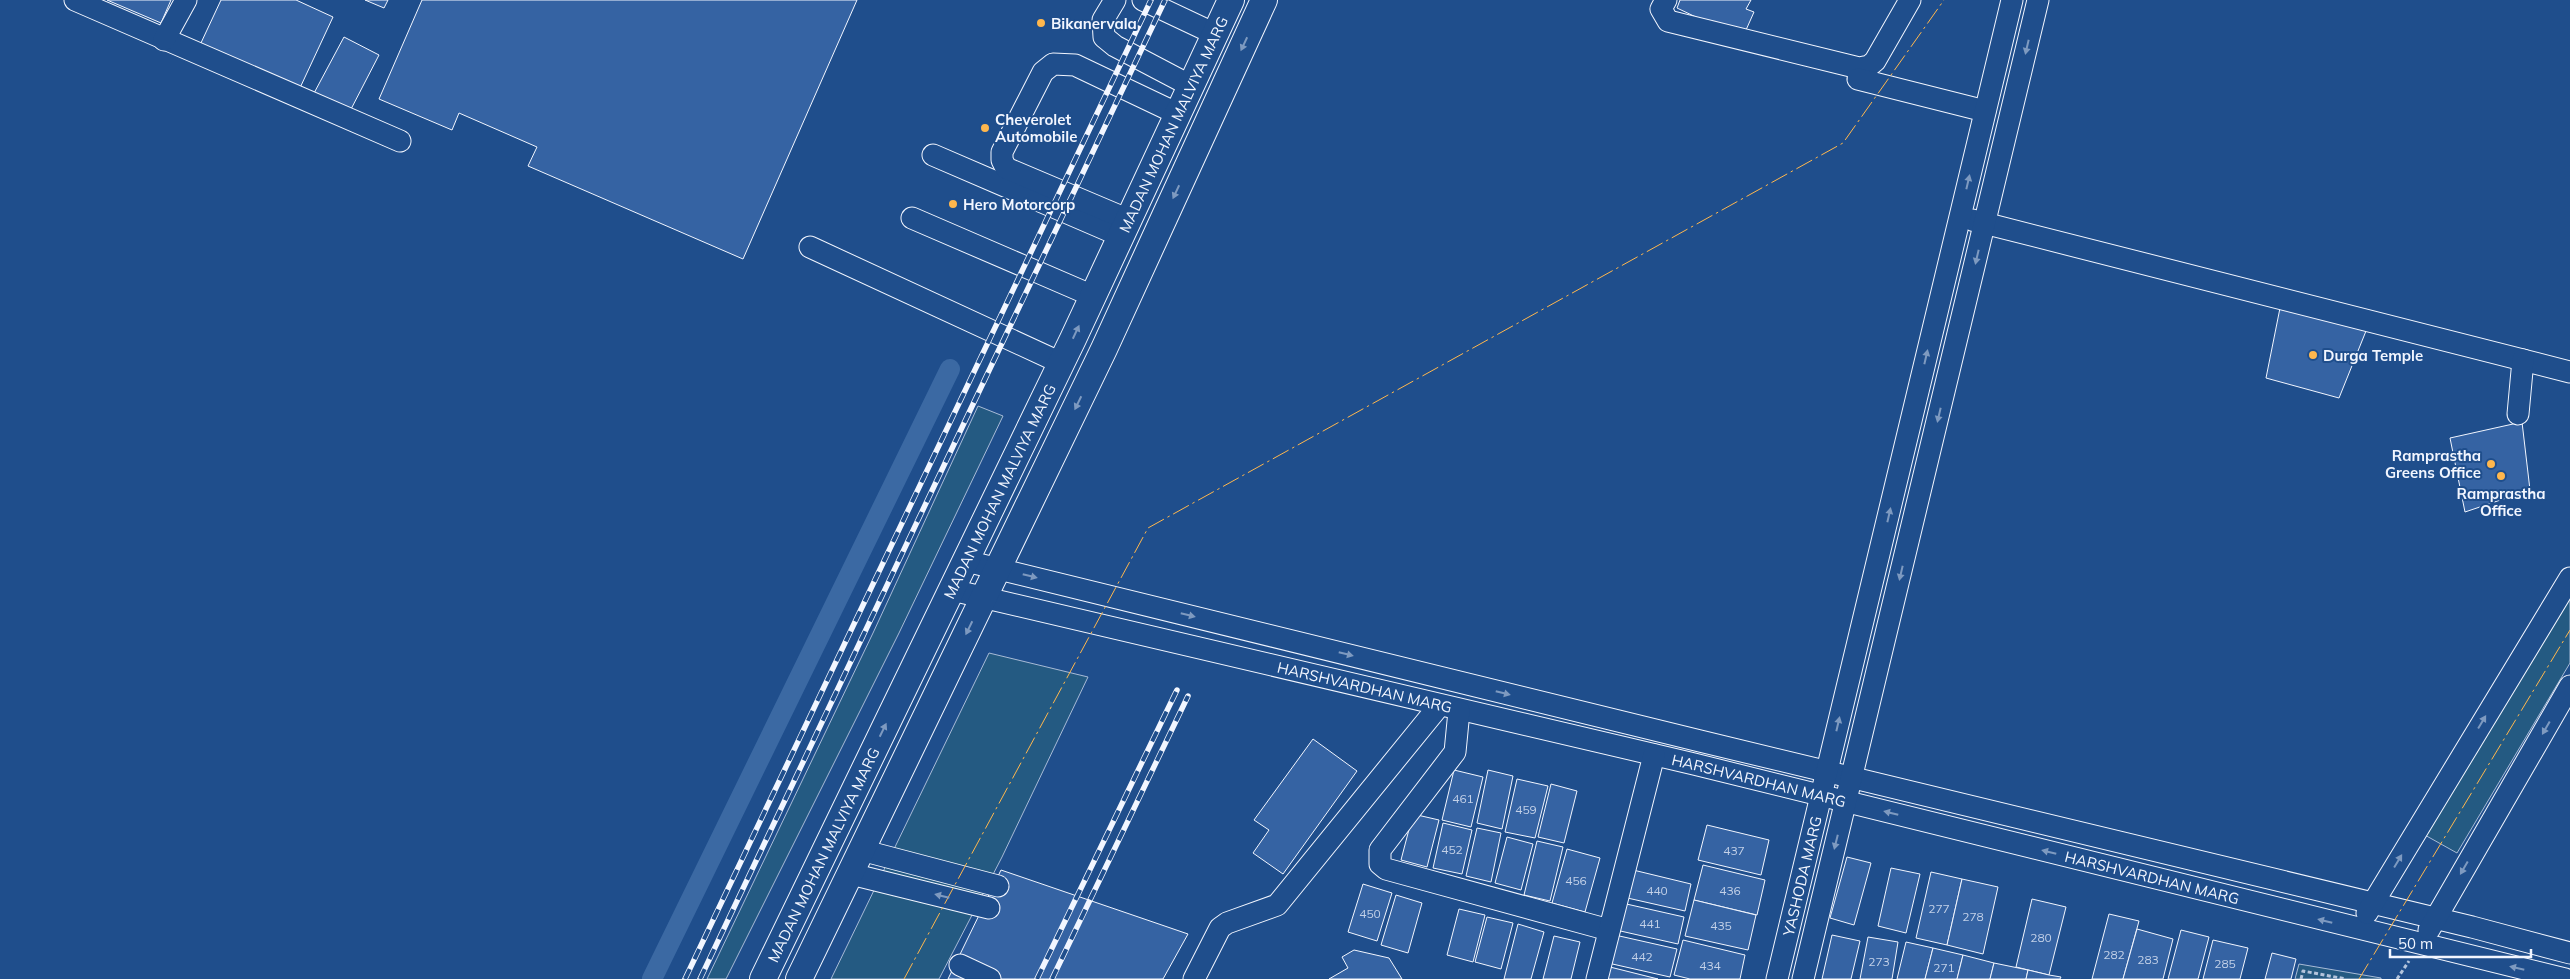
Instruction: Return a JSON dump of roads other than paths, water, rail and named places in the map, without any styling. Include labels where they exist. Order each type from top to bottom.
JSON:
[{"type":"main road","name":"MADAN MOHAN MALVIYA MARG","points":[[763,979],[1062,363],[1231,0]]},
{"type":"main road","name":"MADAN MOHAN MALVIYA MARG","points":[[799,979],[1104,349],[1264,0]]},
{"type":"street","points":[[75,0],[400,141]]},
{"type":"street","points":[[164,40],[186,0]]},
{"type":"street","points":[[1115,0],[1103,20],[1104,38],[1115,46],[1191,86]]},
{"type":"street","points":[[1143,0],[1216,34]]},
{"type":"street","points":[[1666,0],[1661,9],[1668,22],[1859,68],[1869,66],[1875,61],[1910,0]]},
{"type":"street","name":"YASHODA MARG","points":[[1777,979],[2012,0]]},
{"type":"street","name":"YASHODA MARG","points":[[1803,979],[2038,0]]},
{"type":"street","points":[[1125,228],[1006,168],[1002,160],[1002,152],[1043,72],[1053,64],[1075,65],[1178,114]]},
{"type":"street","points":[[1858,79],[1985,111]]},
{"type":"street","points":[[933,155],[1125,228]]},
{"type":"street","points":[[1960,217],[2570,372]]},
{"type":"street","points":[[912,218],[1094,296]]},
{"type":"street","points":[[810,247],[1062,363]]},
{"type":"street","points":[[2518,414],[2523,360]]},
{"type":"street","name":"HARSHVARDHAN MARG","points":[[966,561],[1827,772],[2436,918],[2570,953]]},
{"type":"street","points":[[2357,929],[2570,578]]},
{"type":"street","name":"HARSHVARDHAN MARG","points":[[952,590],[1654,755],[2565,979]]},
{"type":"street","points":[[2420,944],[2570,686]]},
{"type":"street","points":[[1449,708],[1455,752],[1448,764],[1380,850],[1380,864],[1386,869],[1609,930]]},
{"type":"street","points":[[1194,979],[1220,928],[1227,923],[1276,905],[1449,708]]},
{"type":"street","points":[[1597,979],[1654,755]]},
{"type":"street","points":[[861,850],[998,886]]},
{"type":"street","points":[[851,874],[989,908]]},
{"type":"street","points":[[960,965],[990,979]]},
{"type":"waterway","points":[[652,979],[950,369]]},
{"type":"railway","points":[[685,979],[1151,0]]},
{"type":"railway","points":[[700,979],[1165,0]]},
{"type":"railway","points":[[1037,979],[1177,690]]},
{"type":"railway","points":[[1052,979],[1188,696]]},
{"type":"place","name":"Bikanervala","points":[[1041,23]]},
{"type":"place","name":"Cheverolet Automobile","points":[[985,128]]},
{"type":"place","name":"Hero Motorcorp","points":[[953,204]]},
{"type":"place","name":"Durga Temple","points":[[2313,355]]},
{"type":"place","name":"Ramprastha Greens Office","points":[[2491,464]]},
{"type":"place","name":"Ramprastha Office","points":[[2501,476]]}]
